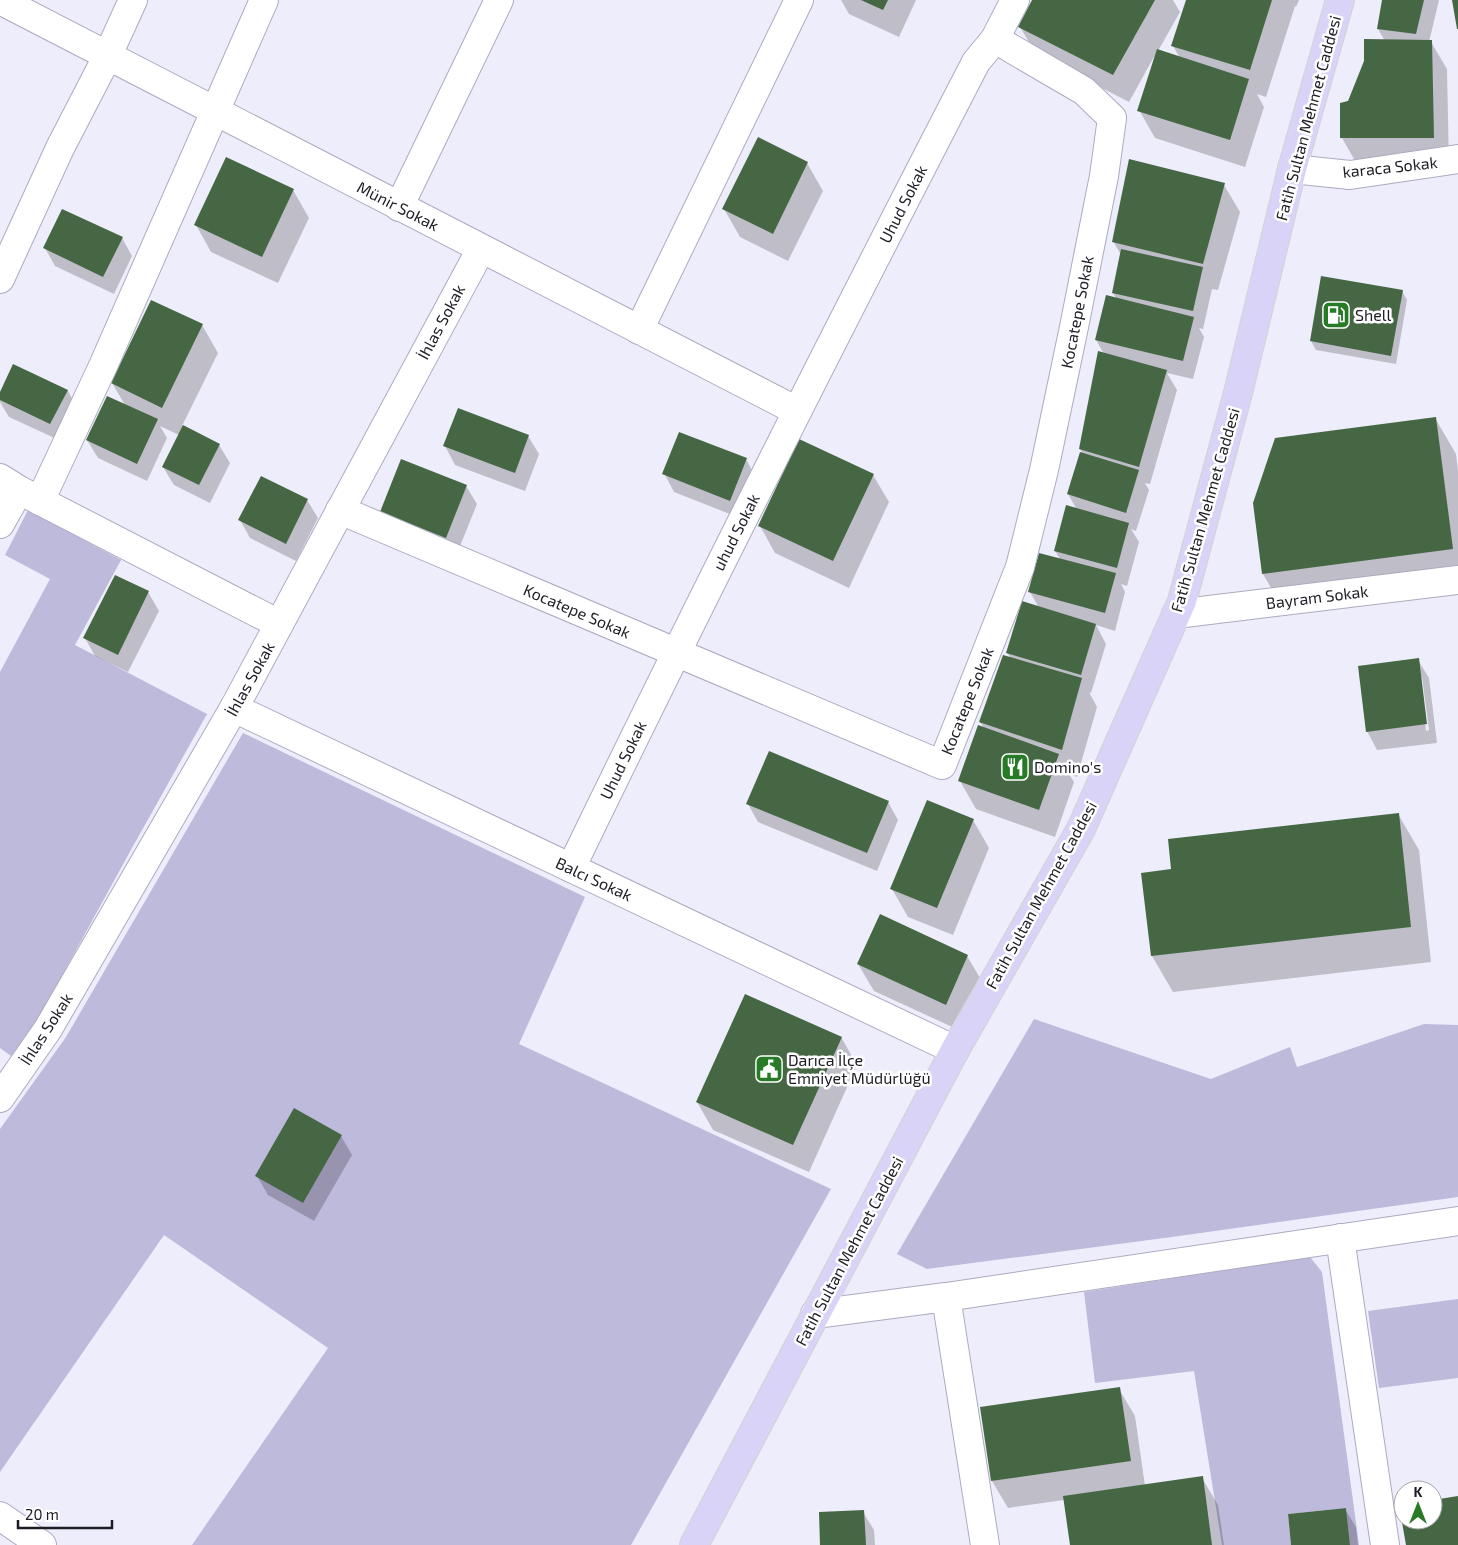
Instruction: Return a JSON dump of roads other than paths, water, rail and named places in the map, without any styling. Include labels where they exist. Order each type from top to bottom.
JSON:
[{"type":"main road","name":"Fatih Sultan Mehmet Caddesi","points":[[694,1545],[955,1050],[1081,829],[1182,601],[1238,393],[1292,169],[1340,0]]},
{"type":"street","name":"Münir Sokak","points":[[0,0],[107,57],[797,411]]},
{"type":"street","points":[[0,279],[60,148],[107,57],[133,0]]},
{"type":"street","points":[[0,524],[20,490],[103,366],[264,0]]},
{"type":"street","points":[[399,207],[499,0]]},
{"type":"street","points":[[639,330],[799,0]]},
{"type":"street","name":"Uhud Sokak","points":[[797,411],[976,62],[995,39],[1015,0]]},
{"type":"street","name":"Kocatepe Sokak","points":[[340,510],[942,765],[1020,567],[1044,470],[1076,318],[1104,176],[1112,118],[1084,91],[995,39]]},
{"type":"street","name":"karaca Sokak","points":[[1292,169],[1350,174],[1458,159]]},
{"type":"street","name":"İhlas Sokak","points":[[0,1098],[48,1029],[234,708],[481,249]]},
{"type":"street","name":"uhud Sokak","points":[[676,652],[797,411]]},
{"type":"street","points":[[20,490],[279,624]]},
{"type":"street","name":"Bayram Sokak","points":[[1176,614],[1458,580]]},
{"type":"street","name":"Uhud Sokak","points":[[571,868],[676,652]]},
{"type":"street","name":"Balcı Sokak","points":[[234,708],[955,1050]]},
{"type":"street","points":[[816,1314],[946,1297],[1458,1221]]},
{"type":"street","points":[[1340,1238],[1385,1545]]},
{"type":"street","points":[[946,1297],[985,1545]]},
{"type":"street","points":[[0,1516],[42,1545]]},
{"type":"place","name":"Shell","points":[[1336,315]]},
{"type":"place","name":"Domino's","points":[[1015,767]]},
{"type":"place","name":"Darıca İlçe Emniyet Müdürlüğü","points":[[769,1069]]}]
